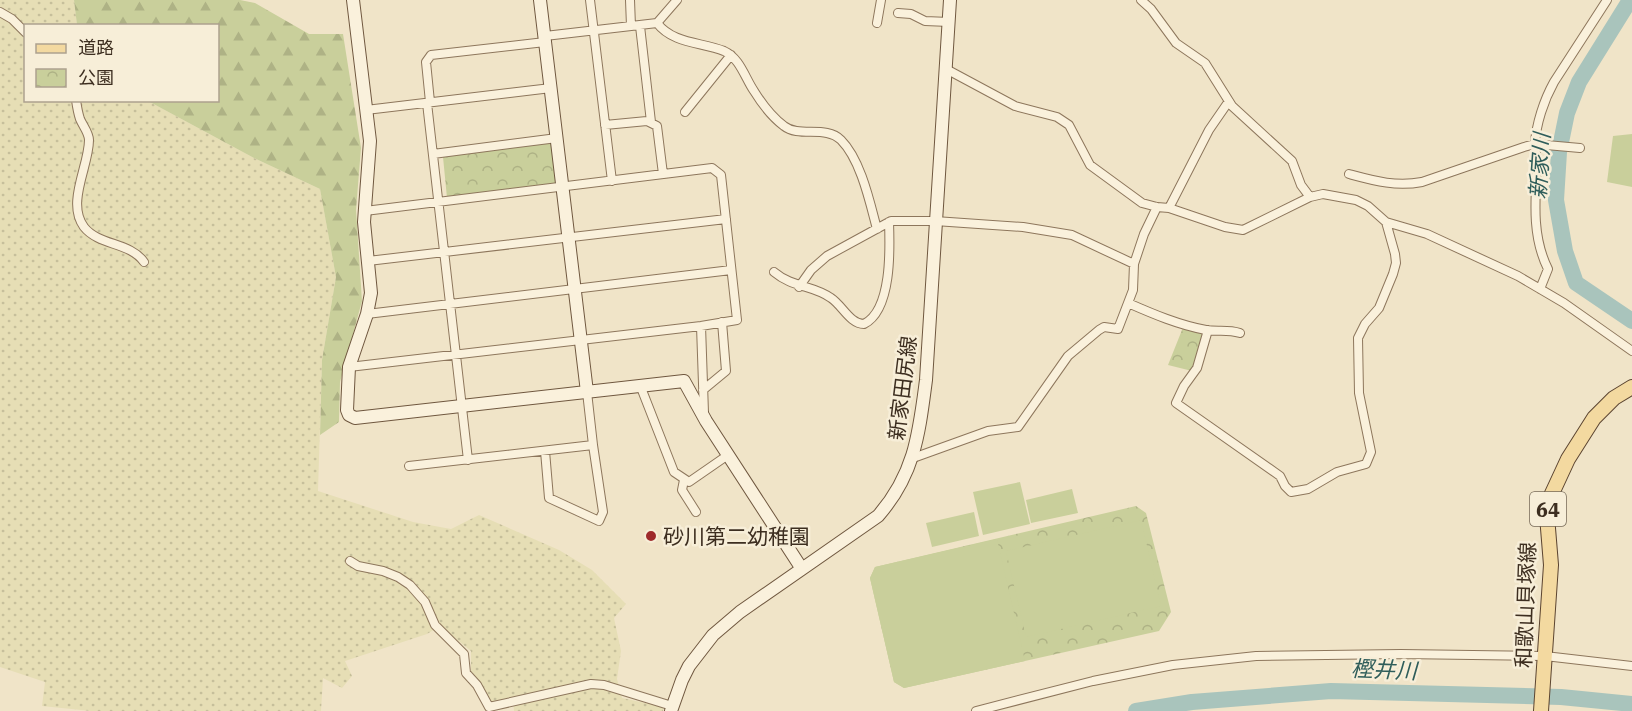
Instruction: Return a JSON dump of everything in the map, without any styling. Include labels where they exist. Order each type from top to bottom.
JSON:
[{"type":"main road","name":"和歌山貝塚線","points":[[1540,711],[1551,565],[1549,500],[1568,459],[1594,418],[1614,398],[1632,387]]},
{"type":"street","points":[[353,0],[370,150],[364,222],[371,293],[367,314],[349,367],[347,410],[351,417],[684,381],[703,377]]},
{"type":"street","points":[[540,0],[603,512],[599,521],[549,498],[545,451]]},
{"type":"street","points":[[590,0],[612,181]]},
{"type":"street","points":[[630,0],[651,122]]},
{"type":"street","points":[[468,460],[433,154],[426,62],[431,55],[657,23],[677,0]]},
{"type":"street","points":[[877,23],[881,0]]},
{"type":"street","name":"新家田尻線","points":[[672,709],[689,666],[713,635],[740,612],[878,516],[899,488],[913,458],[926,380],[950,0]]},
{"type":"street","points":[[1141,0],[1151,9],[1176,44],[1205,63],[1232,106],[1292,161],[1301,185],[1310,197]]},
{"type":"street","points":[[1540,289],[1548,269],[1539,244],[1535,218],[1537,163],[1535,144],[1546,96],[1607,0]]},
{"type":"street","points":[[0,12],[12,19],[24,31]]},
{"type":"street","points":[[898,13],[911,14],[925,21],[949,22]]},
{"type":"street","points":[[657,23],[668,33],[680,39],[726,51],[735,59],[753,90],[772,115],[786,128],[825,133],[841,139],[851,154],[865,186],[877,229]]},
{"type":"street","points":[[685,112],[730,55]]},
{"type":"street","points":[[946,69],[1015,106],[1057,117],[1069,125],[1090,165],[1142,203],[1169,208],[1225,227],[1243,230],[1310,197],[1323,194],[1356,200],[1368,206],[1386,222],[1427,234],[1540,289],[1603,329],[1632,351]]},
{"type":"street","points":[[366,110],[551,88]]},
{"type":"street","points":[[1169,208],[1209,130],[1229,101]]},
{"type":"street","points":[[76,102],[89,137],[79,194],[78,215],[88,231],[129,250],[144,262]]},
{"type":"street","points":[[605,125],[651,122],[657,126],[663,174]]},
{"type":"street","points":[[433,154],[557,138]]},
{"type":"street","points":[[1349,174],[1391,185],[1407,185],[1535,144],[1580,148]]},
{"type":"street","points":[[349,367],[737,320],[721,175],[712,168],[365,211]]},
{"type":"street","points":[[913,458],[988,431],[1018,427],[1068,356],[1104,327],[1118,329],[1135,283],[1134,264],[1156,207]]},
{"type":"street","points":[[368,261],[726,219]]},
{"type":"street","points":[[799,287],[811,270],[826,256],[889,222],[935,221],[1023,227],[1072,235],[1134,264]]},
{"type":"street","points":[[774,272],[799,287],[831,297],[855,322],[860,324],[870,321],[882,299],[886,280],[890,253],[889,222]]},
{"type":"street","points":[[1208,330],[1197,368],[1184,386],[1176,403],[1280,476],[1291,492],[1308,489],[1337,472],[1366,464],[1371,452],[1359,393],[1358,338],[1365,324],[1379,309],[1394,274],[1395,254],[1386,222]]},
{"type":"street","points":[[367,314],[731,270]]},
{"type":"street","points":[[1128,303],[1162,318],[1208,330],[1227,329],[1240,333]]},
{"type":"street","points":[[703,390],[726,371],[722,322]]},
{"type":"street","points":[[701,326],[704,417]]},
{"type":"street","points":[[684,381],[704,417],[802,569]]},
{"type":"street","points":[[640,385],[674,472],[684,480],[689,482],[728,455]]},
{"type":"street","points":[[409,466],[593,445]]},
{"type":"street","points":[[684,480],[682,490],[696,512]]},
{"type":"street","points":[[350,561],[358,566],[382,570],[410,585],[425,602],[435,625],[464,654],[466,673],[477,686],[489,707],[591,684],[604,685],[672,709]]},
{"type":"street","points":[[976,711],[1093,681],[1173,665],[1256,656],[1401,654],[1545,659],[1632,666]]},
{"type":"shaded area","points":[[0,0],[74,0],[77,24],[24,24],[24,102],[150,102],[254,158],[320,189],[336,277],[322,360],[318,491],[413,522],[451,529],[479,515],[559,550],[592,570],[626,604],[614,618],[621,651],[617,679],[622,698],[664,707],[663,711],[514,711],[513,698],[491,703],[471,673],[471,651],[440,626],[427,634],[345,661],[352,676],[342,688],[323,678],[321,711],[91,711],[42,706],[45,682],[0,667]]},
{"type":"green space","points":[[74,0],[240,0],[255,3],[309,34],[343,34],[361,148],[356,210],[362,301],[340,382],[339,422],[320,435],[322,360],[336,277],[320,189],[254,158],[150,102],[219,102],[219,24],[77,24]]},
{"type":"green space","points":[[1632,134],[1632,187],[1607,182],[1613,136]]},
{"type":"green space","points":[[553,141],[559,184],[447,198],[443,157]]},
{"type":"green space","points":[[1184,325],[1205,334],[1192,371],[1168,365]]},
{"type":"green space","points":[[1020,482],[1030,524],[983,535],[973,492]]},
{"type":"green space","points":[[1072,489],[1078,513],[1031,523],[1026,500]]},
{"type":"green space","points":[[1136,506],[1146,513],[1171,612],[1159,631],[904,688],[894,682],[870,578],[875,567]]},
{"type":"green space","points":[[974,512],[979,536],[932,547],[926,523]]},
{"type":"green space","points":[[1141,520],[1161,606],[1026,637],[1006,551]]},
{"type":"green space","points":[[997,539],[1025,661],[904,688],[894,682],[870,578],[875,567]]},
{"type":"waterway","name":"新家川","points":[[1630,0],[1579,82],[1567,113],[1559,152],[1556,200],[1565,251],[1576,283],[1632,321]]},
{"type":"waterway","name":"樫井川","points":[[1136,711],[1192,702],[1331,691],[1561,697],[1632,704]]},
{"type":"place","name":"砂川第二幼稚園","points":[[651,536]]}]
